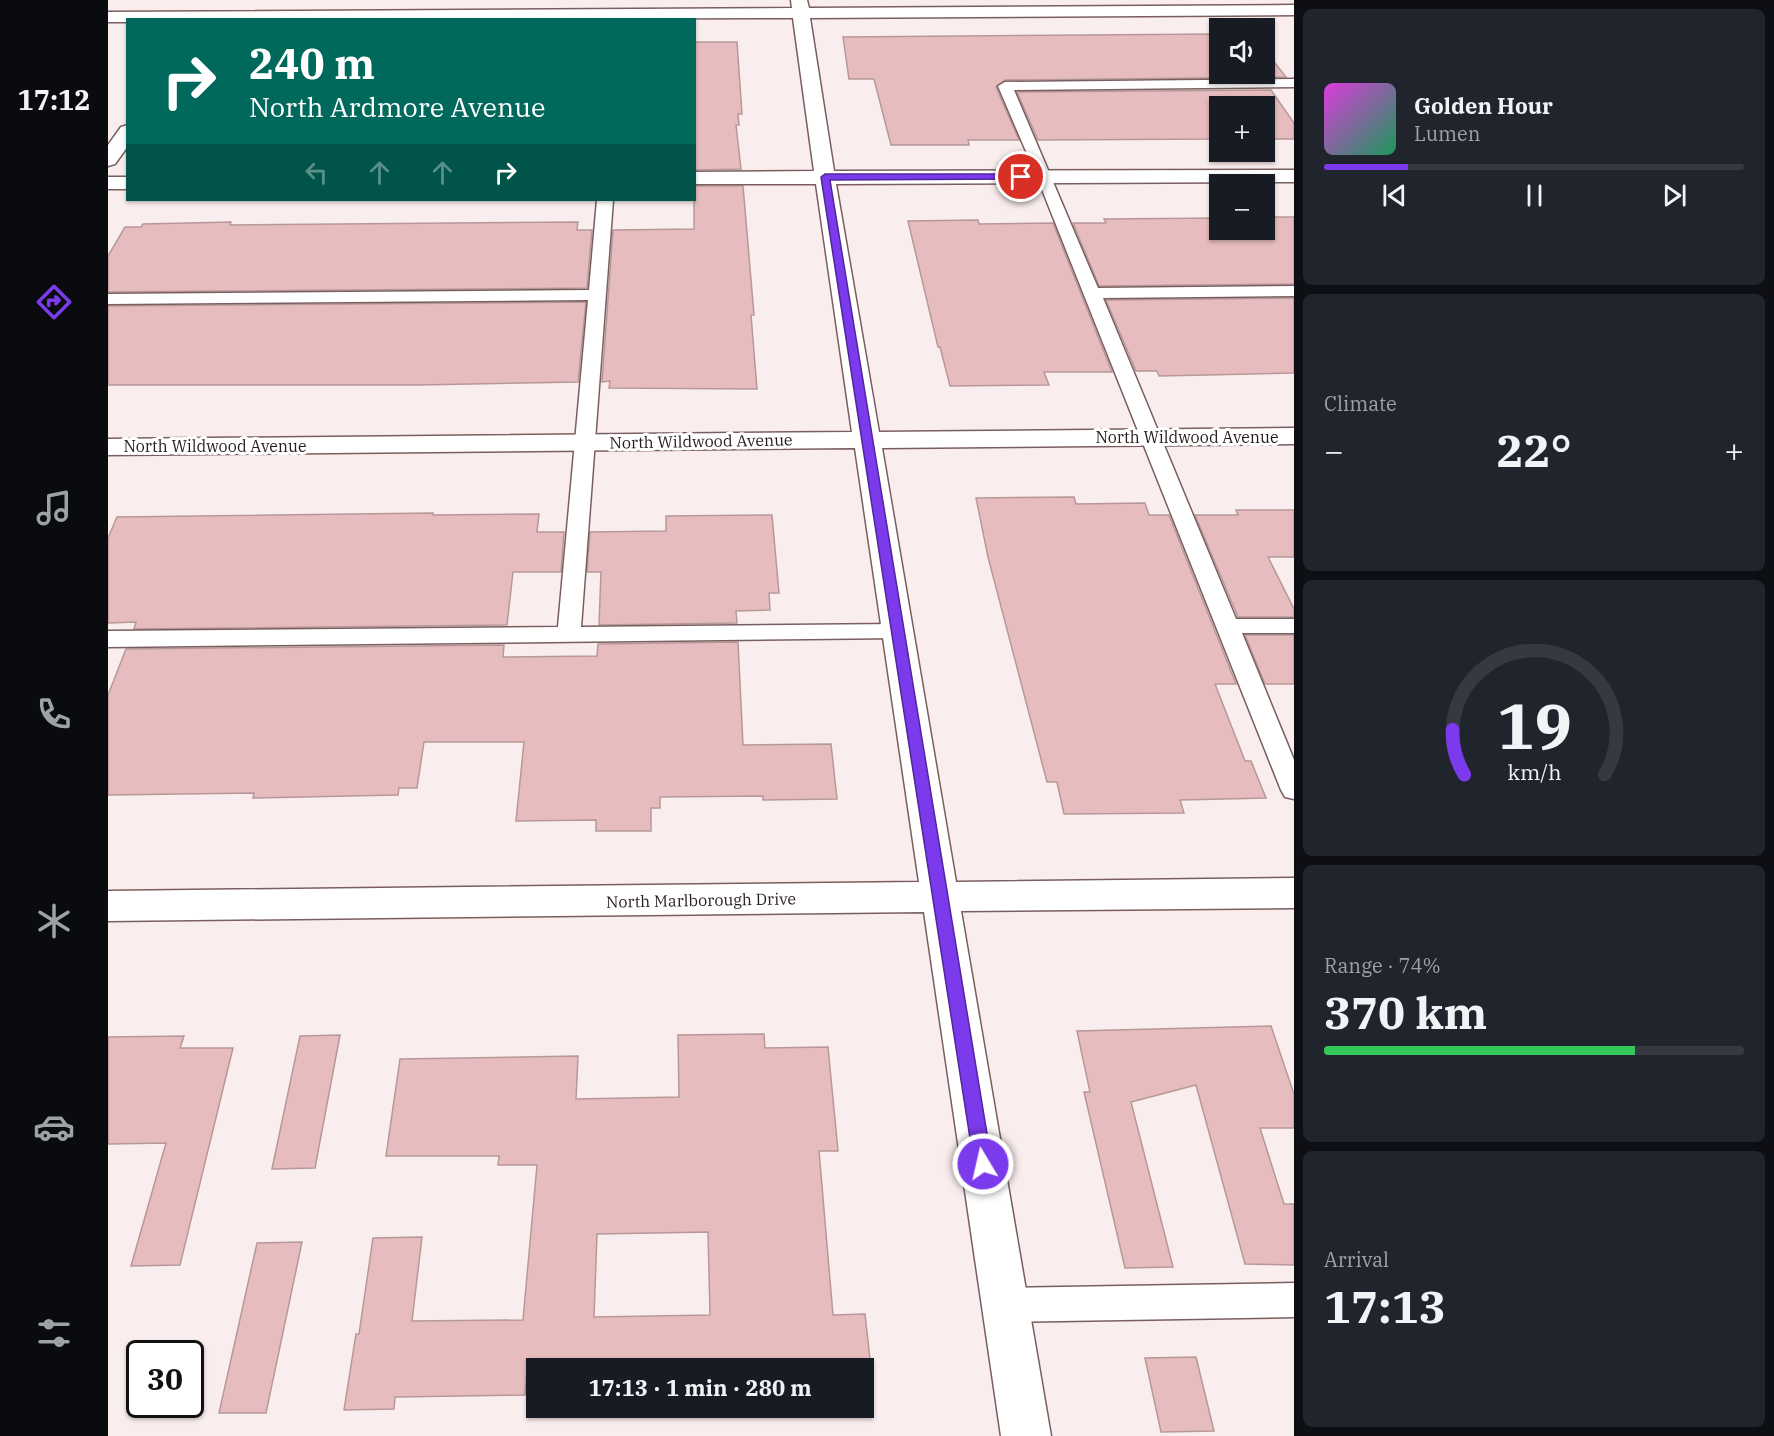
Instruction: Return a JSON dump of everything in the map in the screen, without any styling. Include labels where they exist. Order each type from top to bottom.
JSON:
[{"type":"street","points":[[199,18],[210,0]]},
{"type":"street","points":[[800,7],[825,177],[1026,1436]]},
{"type":"street","points":[[108,17],[199,18],[800,7],[1294,10]]},
{"type":"street","points":[[108,160],[126,133]]},
{"type":"street","points":[[696,178],[1294,176]]},
{"type":"street","points":[[108,183],[126,183]]},
{"type":"street","name":"North Wildwood Avenue","points":[[108,447],[1294,436]]},
{"type":"street","name":"North Marlborough Drive","points":[[108,906],[1294,893]]},
{"type":"lane","points":[[1294,83],[1005,86],[1045,177],[1294,790]]},
{"type":"lane","points":[[569,633],[605,201]]},
{"type":"lane","points":[[1092,293],[1294,291]]},
{"type":"lane","points":[[108,299],[598,295]]},
{"type":"lane","points":[[1228,627],[1294,626]]},
{"type":"lane","points":[[108,639],[898,631]]},
{"type":"lane","points":[[1005,1305],[1294,1300]]},
{"type":"building","points":[[1209,34],[1209,78],[1005,80],[996,87],[1019,140],[968,140],[969,145],[891,145],[874,79],[849,79],[843,37]]},
{"type":"building","points":[[696,42],[737,42],[742,114],[738,114],[739,125],[736,125],[741,169],[696,170]]},
{"type":"building","points":[[1275,63],[1286,77],[1275,77]]},
{"type":"building","points":[[1271,90],[1294,123],[1294,139],[1275,139],[1275,96],[1209,96],[1209,139],[1038,140],[1017,92]]},
{"type":"building","points":[[696,186],[743,186],[754,315],[751,315],[757,389],[609,388],[610,381],[602,382],[613,230],[694,229]]},
{"type":"building","points":[[1275,217],[1294,217],[1294,284],[1099,286],[1073,223],[1106,223],[1104,219],[1209,218],[1209,240],[1275,240]]},
{"type":"building","points":[[978,220],[979,224],[1053,223],[1112,372],[1044,372],[1049,385],[950,386],[940,347],[938,347],[908,221]]},
{"type":"building","points":[[231,222],[230,225],[578,222],[577,230],[592,230],[587,288],[108,292],[108,256],[125,227],[141,227],[143,224]]},
{"type":"building","points":[[1294,298],[1294,373],[1159,376],[1157,371],[1136,371],[1106,300]]},
{"type":"building","points":[[586,302],[578,382],[419,385],[108,385],[108,306]]},
{"type":"building","points":[[1074,497],[1076,504],[1145,503],[1149,515],[1169,515],[1236,684],[1215,684],[1245,761],[1251,761],[1266,798],[1180,800],[1184,813],[1064,814],[1057,782],[1047,782],[988,557],[976,498]]},
{"type":"building","points":[[1236,510],[1294,510],[1294,557],[1268,557],[1294,609],[1294,617],[1238,617],[1195,515],[1238,515]]},
{"type":"building","points":[[433,513],[433,515],[539,514],[537,532],[564,532],[561,572],[513,572],[507,625],[134,629],[136,622],[108,623],[108,538],[117,517]]},
{"type":"building","points":[[772,515],[779,593],[769,593],[770,610],[736,611],[737,623],[599,625],[601,572],[587,572],[590,532],[666,531],[666,516]]},
{"type":"building","points":[[1245,635],[1294,635],[1294,684],[1265,684]]},
{"type":"building","points":[[738,642],[743,745],[831,744],[837,799],[763,800],[763,796],[660,797],[660,808],[651,808],[651,831],[596,831],[596,820],[516,821],[524,742],[424,742],[417,788],[399,788],[398,795],[253,798],[254,793],[108,795],[108,695],[126,649],[504,645],[503,657],[597,656],[598,644]]},
{"type":"building","points":[[1271,1026],[1294,1094],[1294,1128],[1260,1128],[1284,1204],[1294,1204],[1294,1265],[1245,1264],[1196,1085],[1131,1102],[1173,1267],[1125,1268],[1084,1092],[1090,1092],[1077,1031]]},
{"type":"building","points":[[764,1034],[765,1048],[828,1047],[838,1151],[819,1151],[833,1315],[865,1314],[870,1358],[526,1358],[525,1395],[395,1397],[394,1409],[344,1410],[356,1334],[359,1334],[373,1238],[422,1237],[412,1321],[523,1320],[537,1165],[498,1165],[499,1156],[386,1156],[400,1059],[578,1056],[576,1099],[679,1097],[678,1035]],"holes":[[[708,1232],[710,1315],[594,1317],[597,1234]]]},
{"type":"building","points":[[340,1035],[315,1168],[272,1169],[300,1036]]},
{"type":"building","points":[[184,1036],[180,1048],[233,1048],[180,1265],[131,1266],[166,1143],[108,1144],[108,1037]]},
{"type":"building","points":[[302,1242],[266,1413],[219,1413],[257,1243]]},
{"type":"building","points":[[1196,1357],[1214,1431],[1161,1432],[1145,1358]]},
{"type":"route","points":[[983,1164],[825,177],[1021,177]]}]
